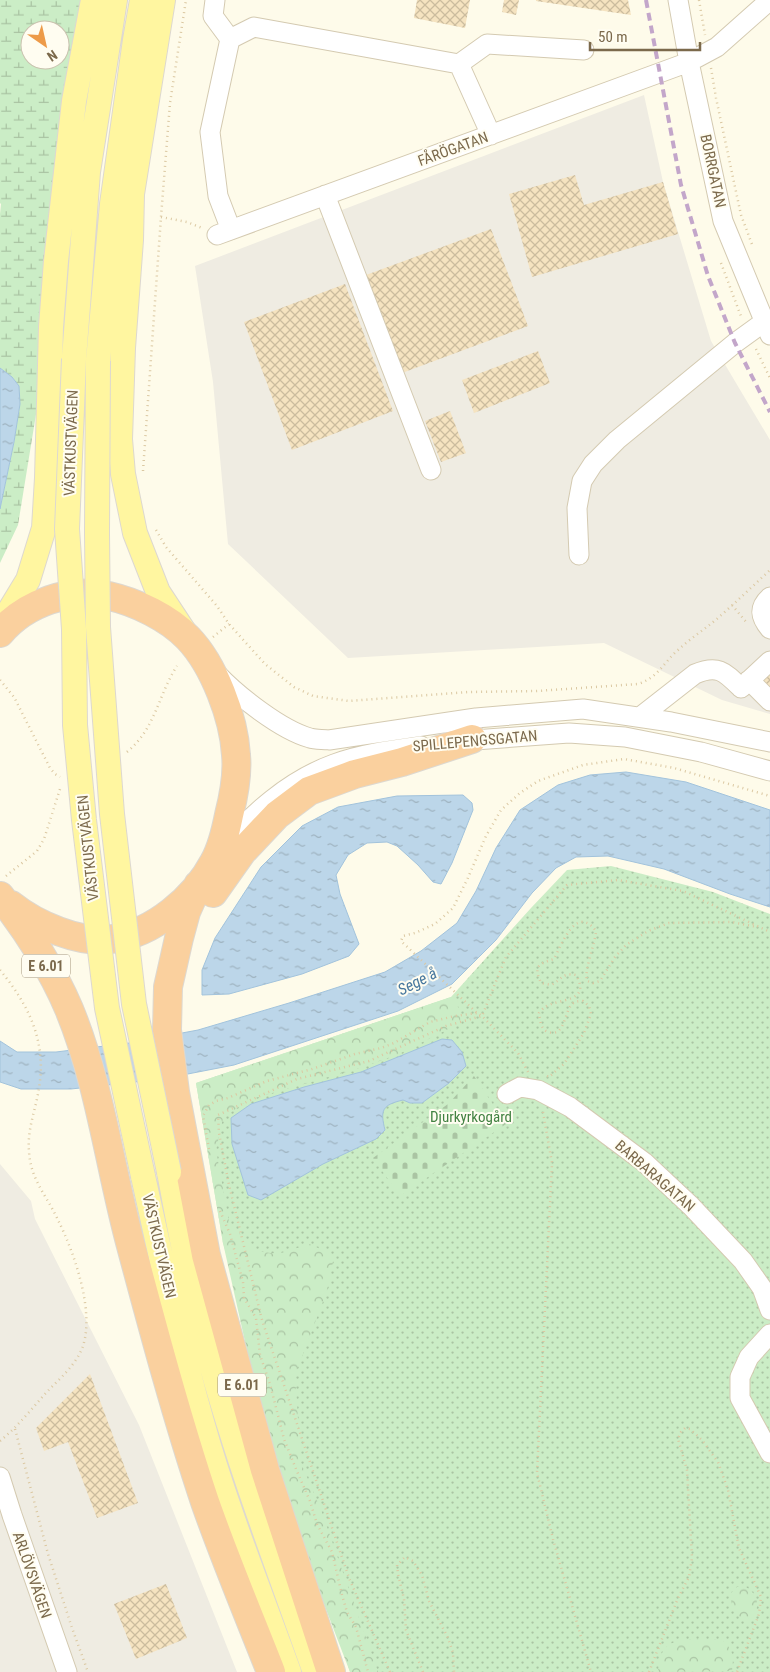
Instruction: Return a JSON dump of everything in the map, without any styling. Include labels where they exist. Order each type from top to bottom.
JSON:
[{"type":"highway","points":[[0,633],[16,618],[51,599],[75,593],[98,593],[122,599],[143,608],[162,618],[202,647],[232,723],[236,755],[236,776],[232,803],[225,831],[214,861],[198,885],[162,919],[136,934],[111,940],[80,938],[54,929],[25,915],[2,890]]},
{"type":"highway","points":[[168,987],[191,934],[214,892],[242,852],[277,815],[309,792],[318,788],[355,774],[402,762],[472,739]]},
{"type":"highway","name":"E 6.01","points":[[198,885],[186,912],[168,987],[167,1030],[175,1092],[206,1255],[268,1478],[331,1672]]},
{"type":"highway","name":"E 6.01","points":[[2,890],[69,1008],[97,1099],[130,1244],[184,1434],[206,1503],[272,1672]]},
{"type":"main road","points":[[0,626],[28,580],[44,528],[51,327],[56,261],[74,101],[93,0]]},
{"type":"main road","name":"VÄSTKUSTVÄGEN","points":[[115,0],[88,172],[74,359],[67,529],[74,629],[76,735],[84,820],[107,1008],[176,1319],[203,1423],[229,1505],[289,1672]]},
{"type":"main road","name":"VÄSTKUSTVÄGEN","points":[[142,0],[112,204],[98,361],[98,627],[112,814],[134,1004],[198,1313],[254,1504],[315,1672]]},
{"type":"main road","points":[[163,0],[132,194],[120,439],[123,474],[135,533],[158,592],[202,647]]},
{"type":"street","points":[[215,0],[213,16],[230,39],[210,132],[224,232]]},
{"type":"street","name":"BORRGATAN","points":[[678,0],[689,62],[723,221],[767,329]]},
{"type":"street","name":"FÅRÖGATAN","points":[[224,232],[689,62],[717,47],[770,0]]},
{"type":"street","points":[[230,39],[254,27],[459,64],[487,44],[584,50]]},
{"type":"street","points":[[459,64],[491,135]]},
{"type":"street","points":[[325,195],[430,470]]},
{"type":"street","points":[[579,555],[577,508],[582,481],[593,464],[617,440],[735,343],[767,329]]},
{"type":"street","points":[[768,599],[761,609],[761,615],[770,628]]},
{"type":"street","name":"SPILLEPENGSGATAN","points":[[202,647],[220,678],[264,714],[283,726],[310,738],[330,740],[476,718],[583,709],[671,722],[770,742]]},
{"type":"street","points":[[745,684],[770,661]]},
{"type":"street","points":[[640,717],[695,674],[711,669],[720,671],[745,684],[770,701]]},
{"type":"street","name":"SPILLEPENGSGATAN","points":[[214,861],[228,843],[266,805],[288,787],[334,764],[394,749],[472,739],[569,733],[625,737],[701,752],[770,771]]},
{"type":"street","name":"BARBARAGATAN","points":[[507,1094],[520,1087],[534,1083],[570,1107],[644,1162],[691,1206],[742,1261],[762,1288],[770,1310]]},
{"type":"street","points":[[770,1334],[749,1357],[740,1378],[740,1398],[770,1453]]},
{"type":"street","name":"ARLÖVSVÄGEN","points":[[0,1478],[67,1672]]},
{"type":"path","points":[[143,476],[170,103],[186,0]]},
{"type":"path","points":[[716,98],[741,215],[754,249]]},
{"type":"path","points":[[161,217],[224,232]]},
{"type":"path","points":[[153,524],[166,547],[229,624],[265,664],[294,687],[313,696],[349,701],[468,692],[537,691],[629,686],[651,680],[679,649],[725,612],[770,570]]},
{"type":"path","points":[[202,647],[229,624]]},
{"type":"path","points":[[126,753],[147,731],[168,679],[177,666]]},
{"type":"path","points":[[0,680],[14,697],[50,768],[54,774],[63,778]]},
{"type":"path","points":[[591,1672],[553,1539],[537,1473],[552,1162],[534,1083],[518,1053],[482,1016],[476,1013],[401,941],[403,936],[434,924],[453,908],[486,836],[501,810],[520,793],[538,781],[583,765],[624,759],[674,768],[770,796]]},
{"type":"path","points":[[2,890],[37,851],[44,839],[61,785]]},
{"type":"path","points":[[482,1016],[506,957],[566,885],[618,880],[683,891],[770,931]]},
{"type":"path","points":[[534,1083],[549,1076],[564,1064],[584,1033],[591,1014],[589,1006],[583,1001],[577,1001],[567,1011],[560,1030],[553,1033],[548,1032],[543,1029],[540,1021],[539,1013],[544,1007],[575,997],[580,991],[580,983],[576,975],[562,976],[558,982],[551,986],[541,983],[537,974],[537,967],[541,962],[554,959],[570,928],[580,922],[587,922],[596,931],[595,943],[586,975],[587,981],[593,983],[600,981],[626,945],[648,931],[669,923],[732,922],[762,928]]},
{"type":"path","points":[[0,970],[16,988],[26,1005],[39,1045],[41,1070],[30,1128],[28,1150],[31,1169],[36,1182],[68,1239],[78,1266],[84,1302],[86,1332],[81,1351],[70,1368],[44,1394],[15,1429],[0,1441]]},
{"type":"path","points":[[210,1154],[203,1116],[209,1105],[216,1101],[228,1098],[266,1081],[381,1048],[394,1043],[430,1022],[476,1013]]},
{"type":"path","points":[[390,1672],[350,1578],[262,1320],[229,1185],[219,1133],[218,1115],[297,1079],[368,1061],[446,1026],[482,1016]]},
{"type":"path","points":[[220,1211],[230,1234],[243,1282],[244,1298],[256,1318],[260,1355],[270,1384],[284,1439],[310,1501],[317,1524],[332,1552],[342,1596],[347,1612],[356,1627],[368,1672]]},
{"type":"path","points":[[649,1672],[678,1598],[689,1577],[692,1558],[687,1470],[678,1439],[685,1428],[690,1429],[702,1440],[718,1462],[728,1490],[739,1548],[761,1597],[759,1614],[737,1672]]},
{"type":"path","points":[[15,1429],[48,1554],[88,1672]]},
{"type":"path","points":[[423,1672],[406,1630],[404,1599],[397,1565],[405,1557],[413,1561],[422,1575],[429,1601],[448,1638],[453,1653],[454,1672]]},
{"type":"shaded area","points":[[644,95],[663,182],[711,341],[770,440],[770,714],[722,700],[604,643],[348,658],[228,544],[213,382],[195,266]]},
{"type":"shaded area","points":[[0,1164],[31,1201],[35,1219],[139,1425],[237,1672],[0,1672]]},
{"type":"green space","points":[[0,0],[108,0],[59,273],[18,525],[0,563],[0,509],[20,404],[19,386],[12,377],[0,368]]},
{"type":"green space","points":[[611,866],[713,892],[770,914],[770,1672],[350,1672],[223,1243],[196,1083],[451,997],[567,870]]},
{"type":"green space","points":[[451,997],[461,1011],[460,1023],[399,1054],[360,1068],[248,1100],[223,1118],[216,1150],[229,1222],[256,1251],[278,1254],[310,1244],[334,1256],[327,1291],[295,1375],[301,1463],[321,1510],[378,1672],[350,1672],[275,1476],[223,1243],[196,1083]]},
{"type":"green space","name":"Djurkyrkogård","points":[[474,1076],[506,1124],[400,1196],[373,1158],[448,1104]]},
{"type":"green space","points":[[744,1586],[755,1595],[757,1603],[753,1617],[746,1620],[735,1613],[731,1598],[731,1593],[737,1587]]},
{"type":"green space","points":[[685,1639],[721,1639],[732,1653],[732,1671],[658,1672],[660,1658],[664,1649],[672,1643]]},
{"type":"water","points":[[0,368],[12,377],[19,386],[20,404],[0,509]]},
{"type":"water","name":"Sege å","points":[[626,772],[686,782],[770,810],[770,907],[664,869],[608,856],[576,857],[556,868],[532,893],[496,940],[452,984],[398,1011],[234,1065],[162,1079],[71,1089],[21,1089],[0,1082],[0,1041],[17,1052],[56,1052],[129,1043],[198,1030],[385,972],[421,951],[457,923],[476,891],[496,848],[520,810],[558,785],[590,775]]},
{"type":"water","points":[[463,795],[472,803],[473,810],[452,863],[441,884],[433,882],[397,846],[387,842],[367,843],[348,855],[336,875],[340,894],[359,944],[349,956],[302,974],[229,994],[202,995],[202,970],[215,938],[261,867],[302,826],[338,807],[397,796]]},
{"type":"water","points":[[442,1039],[452,1040],[462,1052],[466,1066],[449,1083],[422,1103],[410,1103],[403,1100],[387,1106],[383,1113],[385,1130],[376,1139],[323,1164],[261,1200],[248,1195],[232,1144],[231,1118],[251,1104],[304,1087],[361,1072]]},
{"type":"building","points":[[417,0],[470,0],[465,28],[414,18]]},
{"type":"building","points":[[504,0],[519,0],[516,15],[502,12]]},
{"type":"building","points":[[628,0],[631,15],[536,1]]},
{"type":"building","points":[[575,175],[584,205],[663,182],[678,234],[532,277],[509,194]]},
{"type":"building","points":[[491,229],[528,326],[402,373],[366,275]]},
{"type":"building","points":[[345,284],[393,411],[292,450],[244,322]]},
{"type":"building","points":[[538,351],[550,383],[474,413],[462,380]]},
{"type":"building","points":[[450,411],[466,453],[441,462],[425,421]]},
{"type":"building","points":[[770,674],[770,692],[761,682]]},
{"type":"building","points":[[90,1374],[138,1503],[97,1518],[68,1442],[44,1451],[36,1428]]},
{"type":"building","points":[[166,1584],[187,1638],[136,1659],[114,1604]]},
{"type":"railway","points":[[646,0],[681,185],[708,276],[735,343],[770,412]]}]
